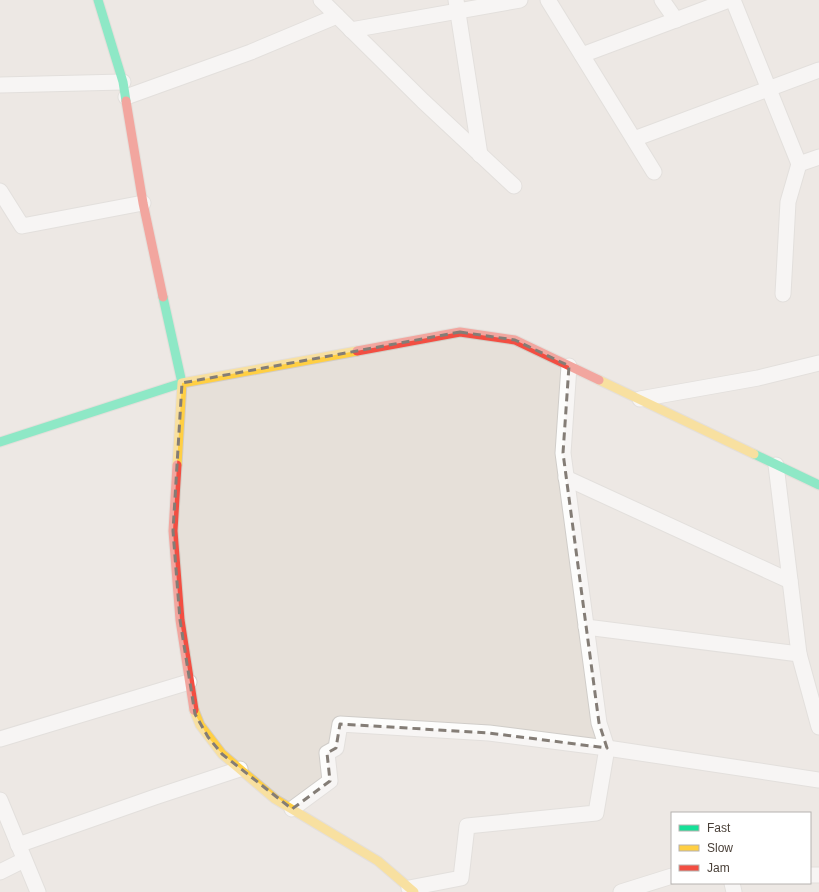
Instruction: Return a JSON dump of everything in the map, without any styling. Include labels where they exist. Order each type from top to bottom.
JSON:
[{"type":"main road","points":[[98,0],[123,82],[143,202],[182,383],[173,530],[180,620],[195,714],[208,737],[222,754],[275,799],[378,861],[411,890]]},
{"type":"main road","points":[[0,442],[182,383],[460,332],[515,340],[819,486]]},
{"type":"street","points":[[321,0],[422,101],[514,186]]},
{"type":"street","points":[[351,30],[457,6],[520,0]]},
{"type":"street","points":[[548,0],[654,172]]},
{"type":"street","points":[[662,0],[676,20]]},
{"type":"street","points":[[582,54],[729,0]]},
{"type":"street","points":[[733,0],[799,164],[788,202],[783,294]]},
{"type":"street","points":[[457,6],[480,155]]},
{"type":"street","points":[[126,97],[251,52],[337,16]]},
{"type":"street","points":[[634,139],[819,70]]},
{"type":"street","points":[[0,85],[123,82]]},
{"type":"street","points":[[799,164],[819,157]]},
{"type":"street","points":[[0,191],[22,226],[143,202]]},
{"type":"street","points":[[640,399],[758,378],[819,363]]},
{"type":"street","points":[[411,890],[461,878],[467,826],[596,813],[607,748],[599,723],[563,453],[569,366]]},
{"type":"street","points":[[776,465],[799,654],[819,727]]},
{"type":"street","points":[[566,478],[790,581]]},
{"type":"street","points":[[586,627],[799,654]]},
{"type":"street","points":[[0,740],[189,682]]},
{"type":"street","points":[[292,809],[330,781],[327,753],[336,748],[340,724],[489,733],[607,748],[819,780]]},
{"type":"street","points":[[18,845],[134,804],[240,769]]},
{"type":"street","points":[[0,800],[38,892]]},
{"type":"street","points":[[0,872],[24,860]]},
{"type":"street","points":[[621,892],[671,876]]},
{"type":"highlighted area","points":[[460,332],[515,340],[569,366],[563,453],[599,723],[607,748],[489,733],[340,724],[336,748],[327,753],[330,781],[292,809],[222,754],[208,737],[195,714],[180,620],[173,531],[182,383]]},
{"type":"shaded area","points":[[0,0],[819,0],[819,892],[0,892]]},
{"type":"traffic: fast","points":[[98,0],[123,82],[126,101]]},
{"type":"traffic: fast","points":[[0,442],[182,383],[163,297]]},
{"type":"traffic: fast","points":[[754,454],[819,485]]},
{"type":"traffic: slow","points":[[177,465],[182,383],[357,351]]},
{"type":"traffic: slow","points":[[599,380],[754,454]]},
{"type":"traffic: slow","points":[[194,710],[200,725],[222,754],[275,799],[378,861],[414,892]]},
{"type":"traffic: jam","points":[[126,101],[143,203],[163,297]]},
{"type":"traffic: jam","points":[[357,351],[460,332],[515,340],[599,380]]},
{"type":"traffic: jam","points":[[177,465],[173,531],[180,620],[194,710]]}]
